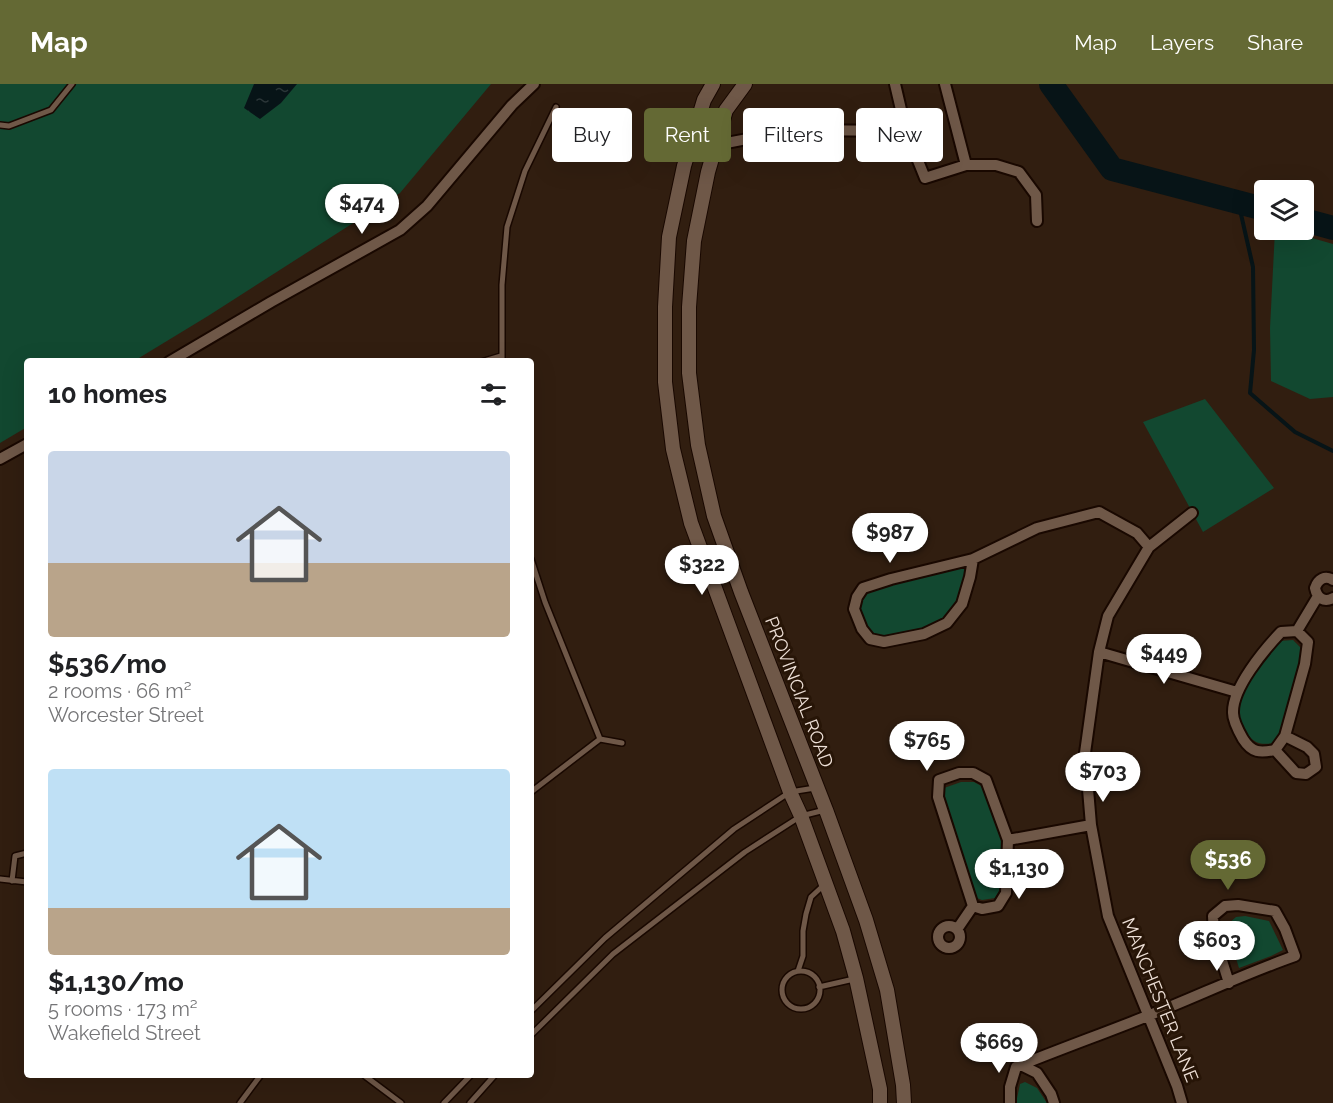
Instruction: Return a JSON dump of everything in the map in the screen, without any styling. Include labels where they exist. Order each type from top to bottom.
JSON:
[{"type":"street","points":[[176,358],[400,230],[428,206],[512,105],[534,84]]},
{"type":"street","points":[[713,84],[704,100],[684,166],[669,237],[664,307],[665,382],[674,449],[691,524],[843,931],[856,978],[880,1089],[880,1103]]},
{"type":"street","name":"PROVINCIAL ROAD","points":[[727,108],[745,84]]},
{"type":"street","points":[[895,84],[901,108]]},
{"type":"street","points":[[945,84],[966,165]]},
{"type":"street","points":[[731,142],[794,130],[856,131]]},
{"type":"street","name":"PROVINCIAL ROAD","points":[[711,162],[694,241],[689,307],[689,373],[698,445],[714,516],[866,920],[887,990],[904,1103]]},
{"type":"street","points":[[919,162],[925,178],[966,165],[996,165],[1019,172],[1036,195],[1037,221]]},
{"type":"street","points":[[668,400],[692,396]]},
{"type":"street","points":[[0,459],[24,446]]},
{"type":"street","points":[[973,559],[962,604],[947,623],[924,634],[884,642],[870,639],[862,629],[854,609],[857,597],[863,588],[973,559],[1037,528],[1099,512],[1137,533],[1149,547]]},
{"type":"street","name":"MANCHESTER LANE","points":[[1182,1103],[1108,916],[1091,825],[1085,753],[1099,652],[1108,616],[1149,547],[1192,513]]},
{"type":"street","points":[[1333,580],[1327,578],[1319,580],[1315,588],[1318,596],[1326,600],[1333,598]]},
{"type":"street","points":[[1297,631],[1318,596]]},
{"type":"street","points":[[1297,631],[1308,642],[1305,664],[1285,736],[1275,750],[1260,753],[1248,746],[1239,733],[1233,713],[1237,692],[1263,652],[1281,632],[1297,631]]},
{"type":"street","points":[[1099,652],[1237,692]]},
{"type":"street","points":[[1275,750],[1296,773],[1306,774],[1316,767],[1314,754],[1285,736]]},
{"type":"street","points":[[959,773],[973,773],[986,780],[1008,840],[1006,893],[998,906],[982,909],[973,906],[938,797],[939,780],[959,773]]},
{"type":"street","points":[[1008,840],[1091,825]]},
{"type":"street","points":[[1010,1103],[1010,1087],[1016,1067],[1149,1016],[1295,956],[1275,911],[1238,904],[1225,906],[1213,916],[1214,935],[1229,983]]},
{"type":"street","points":[[957,928],[973,906]]},
{"type":"street","points":[[1021,1065],[1037,1073],[1051,1094],[1054,1103]]},
{"type":"lane","points":[[0,125],[9,126],[51,110],[72,84]]},
{"type":"lane","points":[[502,358],[502,285],[507,227],[525,171],[556,106]]},
{"type":"lane","points":[[534,569],[600,739]]},
{"type":"lane","points":[[534,790],[600,739],[622,742]]},
{"type":"lane","points":[[534,1008],[605,938],[734,829],[790,792],[817,788]]},
{"type":"lane","points":[[534,1032],[613,954],[745,852],[801,816],[826,810]]},
{"type":"lane","points":[[12,881],[15,856],[24,854]]},
{"type":"lane","points":[[0,879],[24,882]]},
{"type":"lane","points":[[798,971],[803,956],[806,914],[812,897],[825,884]]},
{"type":"lane","points":[[798,971],[804,971],[814,977],[819,987],[817,1000],[813,1005],[801,1009],[789,1005],[782,994],[787,977],[798,971]]},
{"type":"lane","points":[[819,987],[856,978]]},
{"type":"lane","points":[[240,1103],[259,1078]]},
{"type":"lane","points":[[367,1078],[401,1103]]},
{"type":"lane","points":[[444,1103],[468,1078]]},
{"type":"lane","points":[[470,1103],[492,1078]]},
{"type":"green space","points":[[0,84],[491,84],[400,193],[139,358],[24,358],[24,429],[0,443]]},
{"type":"green space","points":[[1314,239],[1333,244],[1333,397],[1310,399],[1271,381],[1270,328],[1274,240]]},
{"type":"green space","points":[[1205,399],[1274,488],[1203,532],[1143,422]]},
{"type":"green space","points":[[973,559],[970,577],[947,623],[884,642],[862,629],[857,597],[863,588]]},
{"type":"green space","points":[[1293,640],[1303,650],[1283,730],[1274,743],[1258,743],[1246,732],[1238,713],[1242,692],[1253,673],[1279,641]]},
{"type":"green space","points":[[961,782],[974,782],[985,788],[1003,840],[1002,886],[995,898],[982,900],[974,897],[943,802],[944,788]]},
{"type":"green space","points":[[1245,916],[1269,921],[1283,950],[1239,968],[1229,936],[1228,924],[1236,917]]},
{"type":"green space","points":[[1025,1082],[1037,1088],[1047,1103],[1016,1103],[1020,1084]]},
{"type":"water","points":[[254,84],[297,84],[281,103],[260,119],[244,108]]},
{"type":"waterway","points":[[1051,84],[1112,169],[1254,206]]},
{"type":"waterway","points":[[1238,201],[1253,267],[1254,350],[1250,393],[1295,432],[1333,451]]},
{"type":"waterway","points":[[1314,223],[1333,228]]}]
